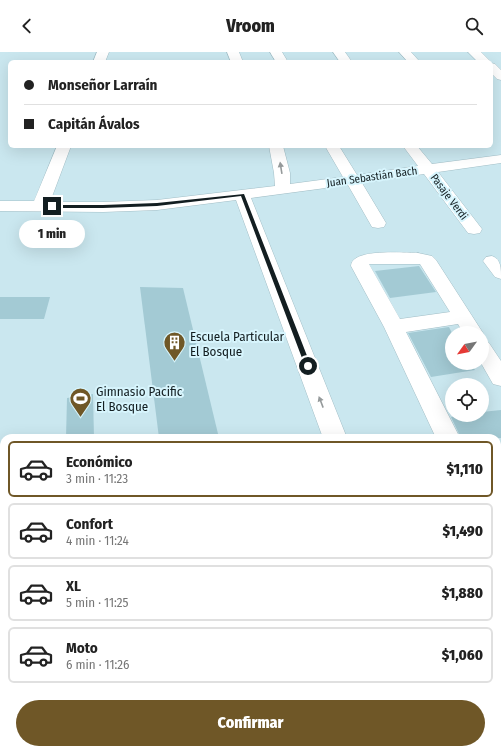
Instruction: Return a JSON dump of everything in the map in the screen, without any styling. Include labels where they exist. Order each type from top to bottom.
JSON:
[{"type":"street","points":[[405,52],[412,60]]},
{"type":"street","points":[[474,52],[483,60]]},
{"type":"street","points":[[493,147],[501,155]]},
{"type":"street","points":[[40,206],[63,148]]},
{"type":"street","points":[[276,148],[282,173],[283,190]]},
{"type":"street","points":[[333,148],[378,223]]},
{"type":"street","name":"Pasaje Verdi","points":[[412,148],[474,229]]},
{"type":"street","name":"Juan Sebastián Bach","points":[[0,206],[130,206],[170,203],[283,190],[501,159]]},
{"type":"street","points":[[242,195],[333,434]]},
{"type":"street","points":[[446,434],[394,327],[360,266],[360,262],[363,260],[418,258],[426,260],[469,326]]},
{"type":"street","points":[[394,327],[463,317]]},
{"type":"street","points":[[489,359],[501,378]]},
{"type":"building","points":[[419,266],[436,292],[390,298],[375,271]]},
{"type":"building","name":"Escuela Particular El Bosque","points":[[140,287],[183,288],[218,434],[158,434]]},
{"type":"building","points":[[0,297],[50,297],[44,319],[0,319]]},
{"type":"building","points":[[445,328],[445,370],[475,370],[431,377],[408,333]]},
{"type":"building","name":"Gimnasio Pacific El Bosque","points":[[93,394],[94,434],[66,434],[67,398]]},
{"type":"building","points":[[501,410],[501,434],[459,434],[453,422],[489,422],[489,411]]},
{"type":"place","name":"Escuela Particular El Bosque","points":[[175,362]]},
{"type":"place","name":"Gimnasio Pacific El Bosque","points":[[80,418]]},
{"type":"route","points":[[52,206],[130,206],[184,202],[242,195],[308,366]]}]
